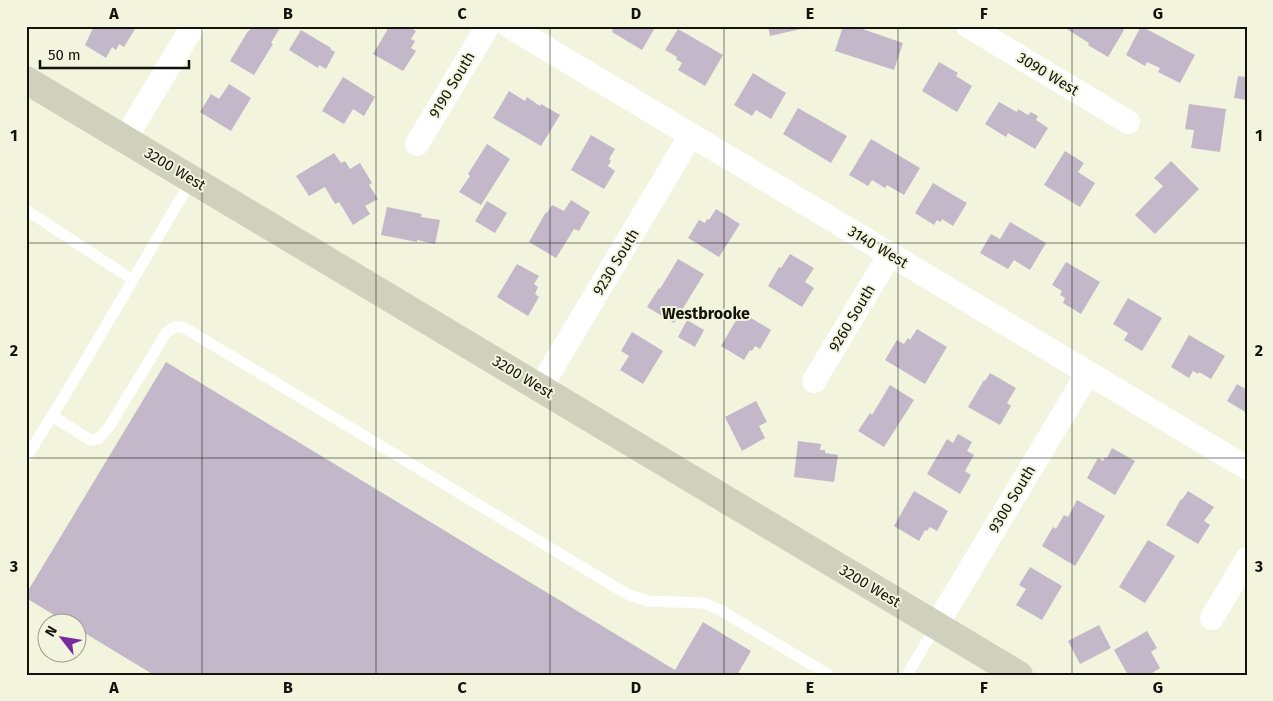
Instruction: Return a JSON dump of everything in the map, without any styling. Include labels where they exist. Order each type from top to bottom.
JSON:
[{"type":"street","points":[[125,139],[193,26]]},
{"type":"street","name":"9190 South","points":[[417,144],[488,26]]},
{"type":"street","name":"3140 West","points":[[509,26],[1247,468]]},
{"type":"street","name":"3090 West","points":[[968,26],[1128,122]]},
{"type":"street","name":"3200 West","points":[[26,80],[1019,675]]},
{"type":"street","name":"9230 South","points":[[540,388],[691,135]]},
{"type":"street","name":"9260 South","points":[[814,381],[890,254]]},
{"type":"street","name":"9300 South","points":[[936,626],[1088,373]]},
{"type":"street","points":[[1212,618],[1247,559]]},
{"type":"lane","points":[[26,458],[192,179]]},
{"type":"lane","points":[[26,210],[133,280]]},
{"type":"lane","points":[[52,416],[90,440],[98,439],[108,427],[166,332],[174,327],[183,327],[627,594],[648,601],[704,603],[722,610],[829,675]]},
{"type":"lane","points":[[907,675],[936,626]]},
{"type":"building","points":[[94,26],[130,26],[135,29],[124,47],[119,44],[116,50],[112,47],[106,58],[85,45]]},
{"type":"building","points":[[252,26],[278,26],[280,28],[271,43],[273,44],[254,75],[230,61]]},
{"type":"building","points":[[391,26],[408,26],[416,31],[411,39],[415,41],[411,48],[416,51],[403,71],[373,54]]},
{"type":"building","points":[[607,26],[656,26],[642,50],[612,32],[613,30]]},
{"type":"building","points":[[768,26],[800,26],[801,29],[770,36]]},
{"type":"building","points":[[843,26],[854,26],[903,43],[894,70],[835,51]]},
{"type":"building","points":[[1062,26],[1118,26],[1124,30],[1108,57]]},
{"type":"building","points":[[1141,26],[1195,55],[1180,83],[1158,72],[1160,68],[1147,62],[1145,66],[1126,55]]},
{"type":"building","points":[[678,29],[723,55],[705,86],[678,70],[682,63],[676,59],[677,57],[665,50]]},
{"type":"building","points":[[301,30],[335,52],[326,69],[319,65],[318,68],[289,50]]},
{"type":"building","points":[[939,62],[958,73],[956,76],[972,86],[957,112],[922,91]]},
{"type":"building","points":[[753,73],[786,93],[771,119],[756,110],[752,116],[734,105]]},
{"type":"building","points":[[1238,76],[1247,77],[1247,100],[1234,98]]},
{"type":"building","points":[[343,77],[375,97],[364,116],[353,109],[344,124],[322,111]]},
{"type":"building","points":[[229,84],[251,98],[231,131],[200,112],[211,94],[219,99]]},
{"type":"building","points":[[509,91],[525,101],[527,97],[540,106],[541,104],[560,115],[541,146],[493,118]]},
{"type":"building","points":[[999,102],[1017,112],[1018,109],[1028,115],[1031,112],[1038,116],[1036,120],[1048,128],[1035,149],[1008,133],[1006,137],[985,124]]},
{"type":"building","points":[[1189,104],[1226,109],[1220,152],[1191,148],[1194,130],[1185,129]]},
{"type":"building","points":[[798,108],[847,136],[831,163],[783,134]]},
{"type":"building","points":[[591,135],[615,149],[609,159],[611,161],[608,166],[615,171],[604,189],[571,170]]},
{"type":"building","points":[[871,139],[920,168],[904,195],[887,185],[885,188],[872,180],[868,186],[849,175]]},
{"type":"building","points":[[487,144],[510,159],[481,205],[459,192]]},
{"type":"building","points":[[1065,151],[1084,163],[1078,172],[1095,183],[1080,207],[1044,185]]},
{"type":"building","points":[[334,153],[341,163],[345,161],[350,169],[360,163],[372,183],[369,185],[378,199],[365,206],[370,214],[353,225],[339,202],[335,204],[325,187],[309,196],[296,176]]},
{"type":"building","points":[[1171,161],[1199,189],[1155,234],[1135,215],[1163,186],[1154,178]]},
{"type":"building","points":[[933,183],[967,203],[953,226],[942,219],[941,222],[937,220],[934,225],[915,213]]},
{"type":"building","points":[[571,200],[590,212],[579,231],[574,229],[556,258],[529,242],[552,205],[564,211]]},
{"type":"building","points":[[487,201],[507,213],[495,233],[475,221]]},
{"type":"building","points":[[387,207],[422,214],[421,217],[440,220],[435,244],[381,235]]},
{"type":"building","points":[[716,209],[740,224],[719,257],[688,238],[699,220],[705,223]]},
{"type":"building","points":[[1010,222],[1046,243],[1030,270],[1014,260],[1008,269],[980,253],[991,234],[1000,239]]},
{"type":"building","points":[[790,254],[814,268],[805,282],[814,288],[802,307],[768,286],[779,267],[781,268]]},
{"type":"building","points":[[678,259],[704,274],[674,323],[647,307]]},
{"type":"building","points":[[1066,262],[1100,282],[1081,314],[1063,303],[1065,298],[1060,295],[1062,291],[1052,285]]},
{"type":"building","points":[[517,264],[539,276],[534,284],[538,287],[535,294],[539,297],[528,316],[497,297]]},
{"type":"building","points":[[1128,298],[1162,318],[1142,351],[1124,340],[1128,333],[1113,324]]},
{"type":"building","points":[[741,312],[771,330],[760,349],[755,346],[744,360],[721,346]]},
{"type":"building","points":[[687,320],[704,330],[695,347],[678,337]]},
{"type":"building","points":[[917,329],[947,347],[925,384],[885,360],[897,340],[904,344],[908,338],[910,340]]},
{"type":"building","points":[[632,332],[663,351],[643,384],[620,370],[629,356],[621,351]]},
{"type":"building","points":[[1189,335],[1225,356],[1211,379],[1199,372],[1198,374],[1193,371],[1189,378],[1171,367]]},
{"type":"building","points":[[166,362],[675,670],[703,622],[751,651],[737,675],[154,675],[88,635],[88,614],[52,614],[26,598],[26,594]]},
{"type":"building","points":[[990,373],[1016,388],[1007,403],[1011,406],[1000,425],[968,407]]},
{"type":"building","points":[[1237,384],[1247,390],[1247,413],[1227,401]]},
{"type":"building","points":[[890,385],[914,400],[884,447],[858,431],[870,413],[872,415]]},
{"type":"building","points":[[756,401],[767,422],[759,426],[765,438],[742,451],[725,417]]},
{"type":"building","points":[[958,434],[972,442],[967,451],[974,455],[965,471],[971,475],[960,494],[927,474],[947,439],[953,443]]},
{"type":"building","points":[[798,441],[821,444],[820,450],[825,450],[825,453],[838,455],[834,482],[794,477]]},
{"type":"building","points":[[1112,448],[1135,461],[1115,495],[1087,478],[1098,458],[1103,461],[1105,457],[1107,458]]},
{"type":"building","points":[[914,491],[948,511],[937,531],[930,527],[927,531],[925,530],[919,541],[894,526]]},
{"type":"building","points":[[1188,491],[1214,507],[1204,521],[1210,525],[1198,544],[1166,525],[1181,499]]},
{"type":"building","points":[[1077,500],[1105,516],[1075,566],[1042,546],[1053,527],[1056,529],[1064,515],[1068,517]]},
{"type":"building","points":[[1148,540],[1175,556],[1145,603],[1119,587]]},
{"type":"building","points":[[1030,567],[1062,586],[1042,620],[1016,605],[1026,589],[1019,585]]},
{"type":"building","points":[[1099,625],[1111,648],[1080,664],[1068,641]]},
{"type":"building","points":[[1147,631],[1157,648],[1151,652],[1160,668],[1149,675],[1128,675],[1114,650]]},
{"type":"district","name":"Westbrooke","points":[[706,313]]}]
